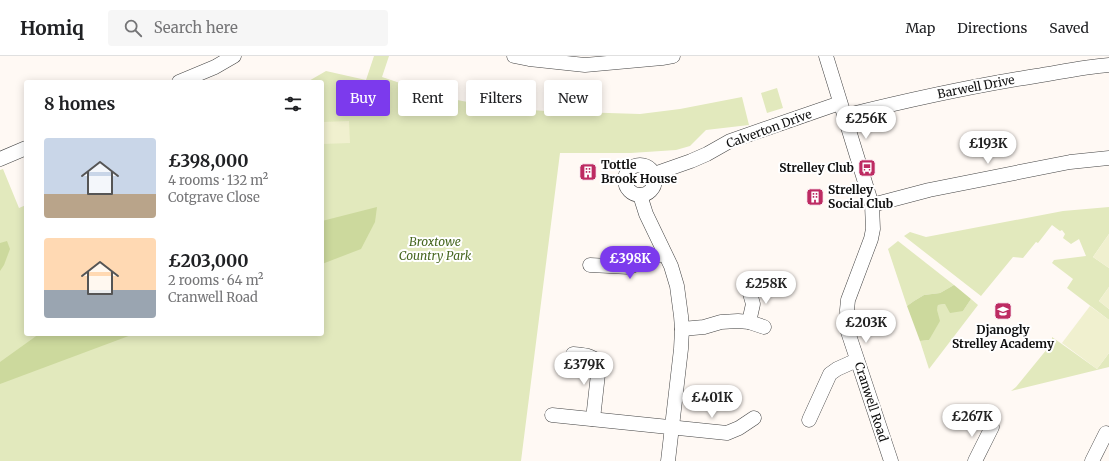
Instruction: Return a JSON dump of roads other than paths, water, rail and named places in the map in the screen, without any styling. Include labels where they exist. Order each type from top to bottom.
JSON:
[{"type":"street","points":[[184,80],[215,67],[234,56]]},
{"type":"street","points":[[514,56],[529,59],[585,64],[673,56]]},
{"type":"street","name":"Cranwell Road","points":[[826,56],[872,205],[873,229],[865,257],[848,300],[846,310],[848,332],[890,461]]},
{"type":"street","name":"Barwell Drive","points":[[842,109],[895,103],[999,82],[1080,68],[1109,65]]},
{"type":"street","name":"Calverton Drive","points":[[654,174],[697,159],[730,141],[842,109]]},
{"type":"street","points":[[0,159],[24,149]]},
{"type":"street","points":[[872,205],[929,190],[1070,162],[1109,158]]},
{"type":"street","points":[[636,165],[649,168],[654,174],[654,184],[652,188],[649,192],[640,195],[635,194],[628,189],[625,179],[628,170],[636,165]]},
{"type":"street","points":[[640,195],[646,214],[671,266],[677,286],[682,329],[668,461]]},
{"type":"street","points":[[589,267],[629,268],[664,253]]},
{"type":"street","points":[[748,290],[753,304],[749,322]]},
{"type":"street","points":[[682,329],[704,327],[721,322],[738,321],[749,322],[764,327]]},
{"type":"street","points":[[573,356],[598,360],[599,365],[594,419]]},
{"type":"street","points":[[814,415],[830,374],[837,369],[857,360]]},
{"type":"street","points":[[552,415],[727,434],[754,418]]},
{"type":"street","points":[[975,461],[992,427]]},
{"type":"street","points":[[1092,461],[1106,433]]},
{"type":"place","name":"Strelley Club","points":[[867,168]]},
{"type":"place","name":"Tottle Brook House","points":[[588,172]]},
{"type":"place","name":"Strelley Social Club","points":[[815,197]]},
{"type":"place","name":"Djanogly Strelley Academy","points":[[1003,311]]},
{"type":"park label","name":"Broxtowe Country Park","points":[[435,249]]}]
